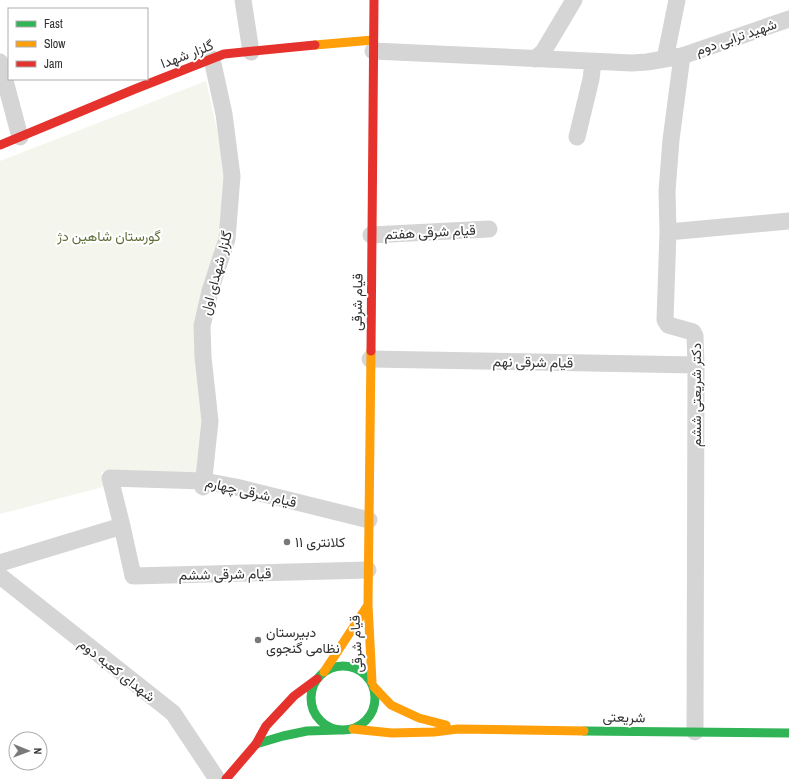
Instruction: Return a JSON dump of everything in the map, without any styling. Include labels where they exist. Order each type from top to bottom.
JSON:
[{"type":"main road","name":"قیام شرقی","points":[[373,685],[368,604],[368,570],[374,0]]},
{"type":"main road","name":"گلزار شهدا","points":[[0,145],[224,54],[373,46]]},
{"type":"main road","name":"قیام شرقی","points":[[324,672],[368,604]]},
{"type":"main road","points":[[226,779],[256,744],[266,726],[294,696],[324,672],[334,666],[345,665],[356,667],[365,674],[373,685],[376,696],[372,713],[367,720],[353,729],[307,731],[256,744]]},
{"type":"main road","points":[[317,679],[312,688],[312,708],[324,724],[333,729],[343,730]]},
{"type":"main road","name":"شریعتی","points":[[373,685],[391,705],[419,718],[458,729]]},
{"type":"main road","name":"شریعتی","points":[[353,729],[392,733],[434,732],[458,729],[789,733]]},
{"type":"street","points":[[243,0],[251,52]]},
{"type":"street","points":[[535,59],[542,52],[574,0]]},
{"type":"street","points":[[665,59],[677,0]]},
{"type":"street","name":"شهید ترابی دوم","points":[[373,46],[535,59],[632,63],[682,56],[789,19]]},
{"type":"street","name":"دکتر شریعتی ششم","points":[[682,56],[671,140],[667,191],[668,232],[666,320],[668,325],[693,332],[695,336],[695,732]]},
{"type":"street","name":"گلزار شهدای اول","points":[[204,484],[210,421],[202,326],[210,291],[227,239],[232,176],[224,114],[212,59]]},
{"type":"street","points":[[0,62],[20,137]]},
{"type":"street","points":[[578,137],[591,79],[593,62]]},
{"type":"street","points":[[668,232],[789,221]]},
{"type":"street","name":"قیام شرقی هفتم","points":[[371,235],[489,228]]},
{"type":"street","name":"قیام شرقی نهم","points":[[370,359],[696,365]]},
{"type":"street","name":"قیام شرقی چهارم","points":[[122,526],[110,478],[236,487],[369,520]]},
{"type":"street","points":[[0,563],[122,526]]},
{"type":"street","name":"قیام شرقی ششم","points":[[122,526],[133,576],[368,570]]},
{"type":"street","name":"شهدای کعبه دوم","points":[[0,576],[173,713],[217,779]]},
{"type":"green space","name":"گورستان شاهین دژ","points":[[206,81],[225,164],[224,230],[202,303],[207,405],[198,481],[101,472],[103,487],[0,514],[0,161]]},
{"type":"traffic: fast","points":[[337,666],[349,666],[366,675],[373,686],[375,698],[373,710],[366,721],[349,730],[337,730],[325,725],[316,716],[311,704],[311,692],[316,680],[325,671],[337,666]]},
{"type":"traffic: fast","points":[[256,744],[307,731],[339,730]]},
{"type":"traffic: fast","points":[[584,731],[789,733]]},
{"type":"traffic: slow","points":[[315,45],[373,40]]},
{"type":"traffic: slow","points":[[371,351],[368,605],[372,682]]},
{"type":"traffic: slow","points":[[324,672],[368,605]]},
{"type":"traffic: slow","points":[[374,687],[391,705],[419,718],[446,725]]},
{"type":"traffic: slow","points":[[353,729],[392,733],[434,732],[458,729],[584,731]]},
{"type":"traffic: jam","points":[[371,351],[374,0]]},
{"type":"traffic: jam","points":[[0,145],[224,54],[315,45]]},
{"type":"traffic: jam","points":[[226,779],[256,744],[266,726],[294,696],[317,679]]},
{"type":"place","name":"کلانتری ۱۱","points":[[287,542]]},
{"type":"place","name":"دبیرستان نظامی گنجوی","points":[[258,640]]}]
